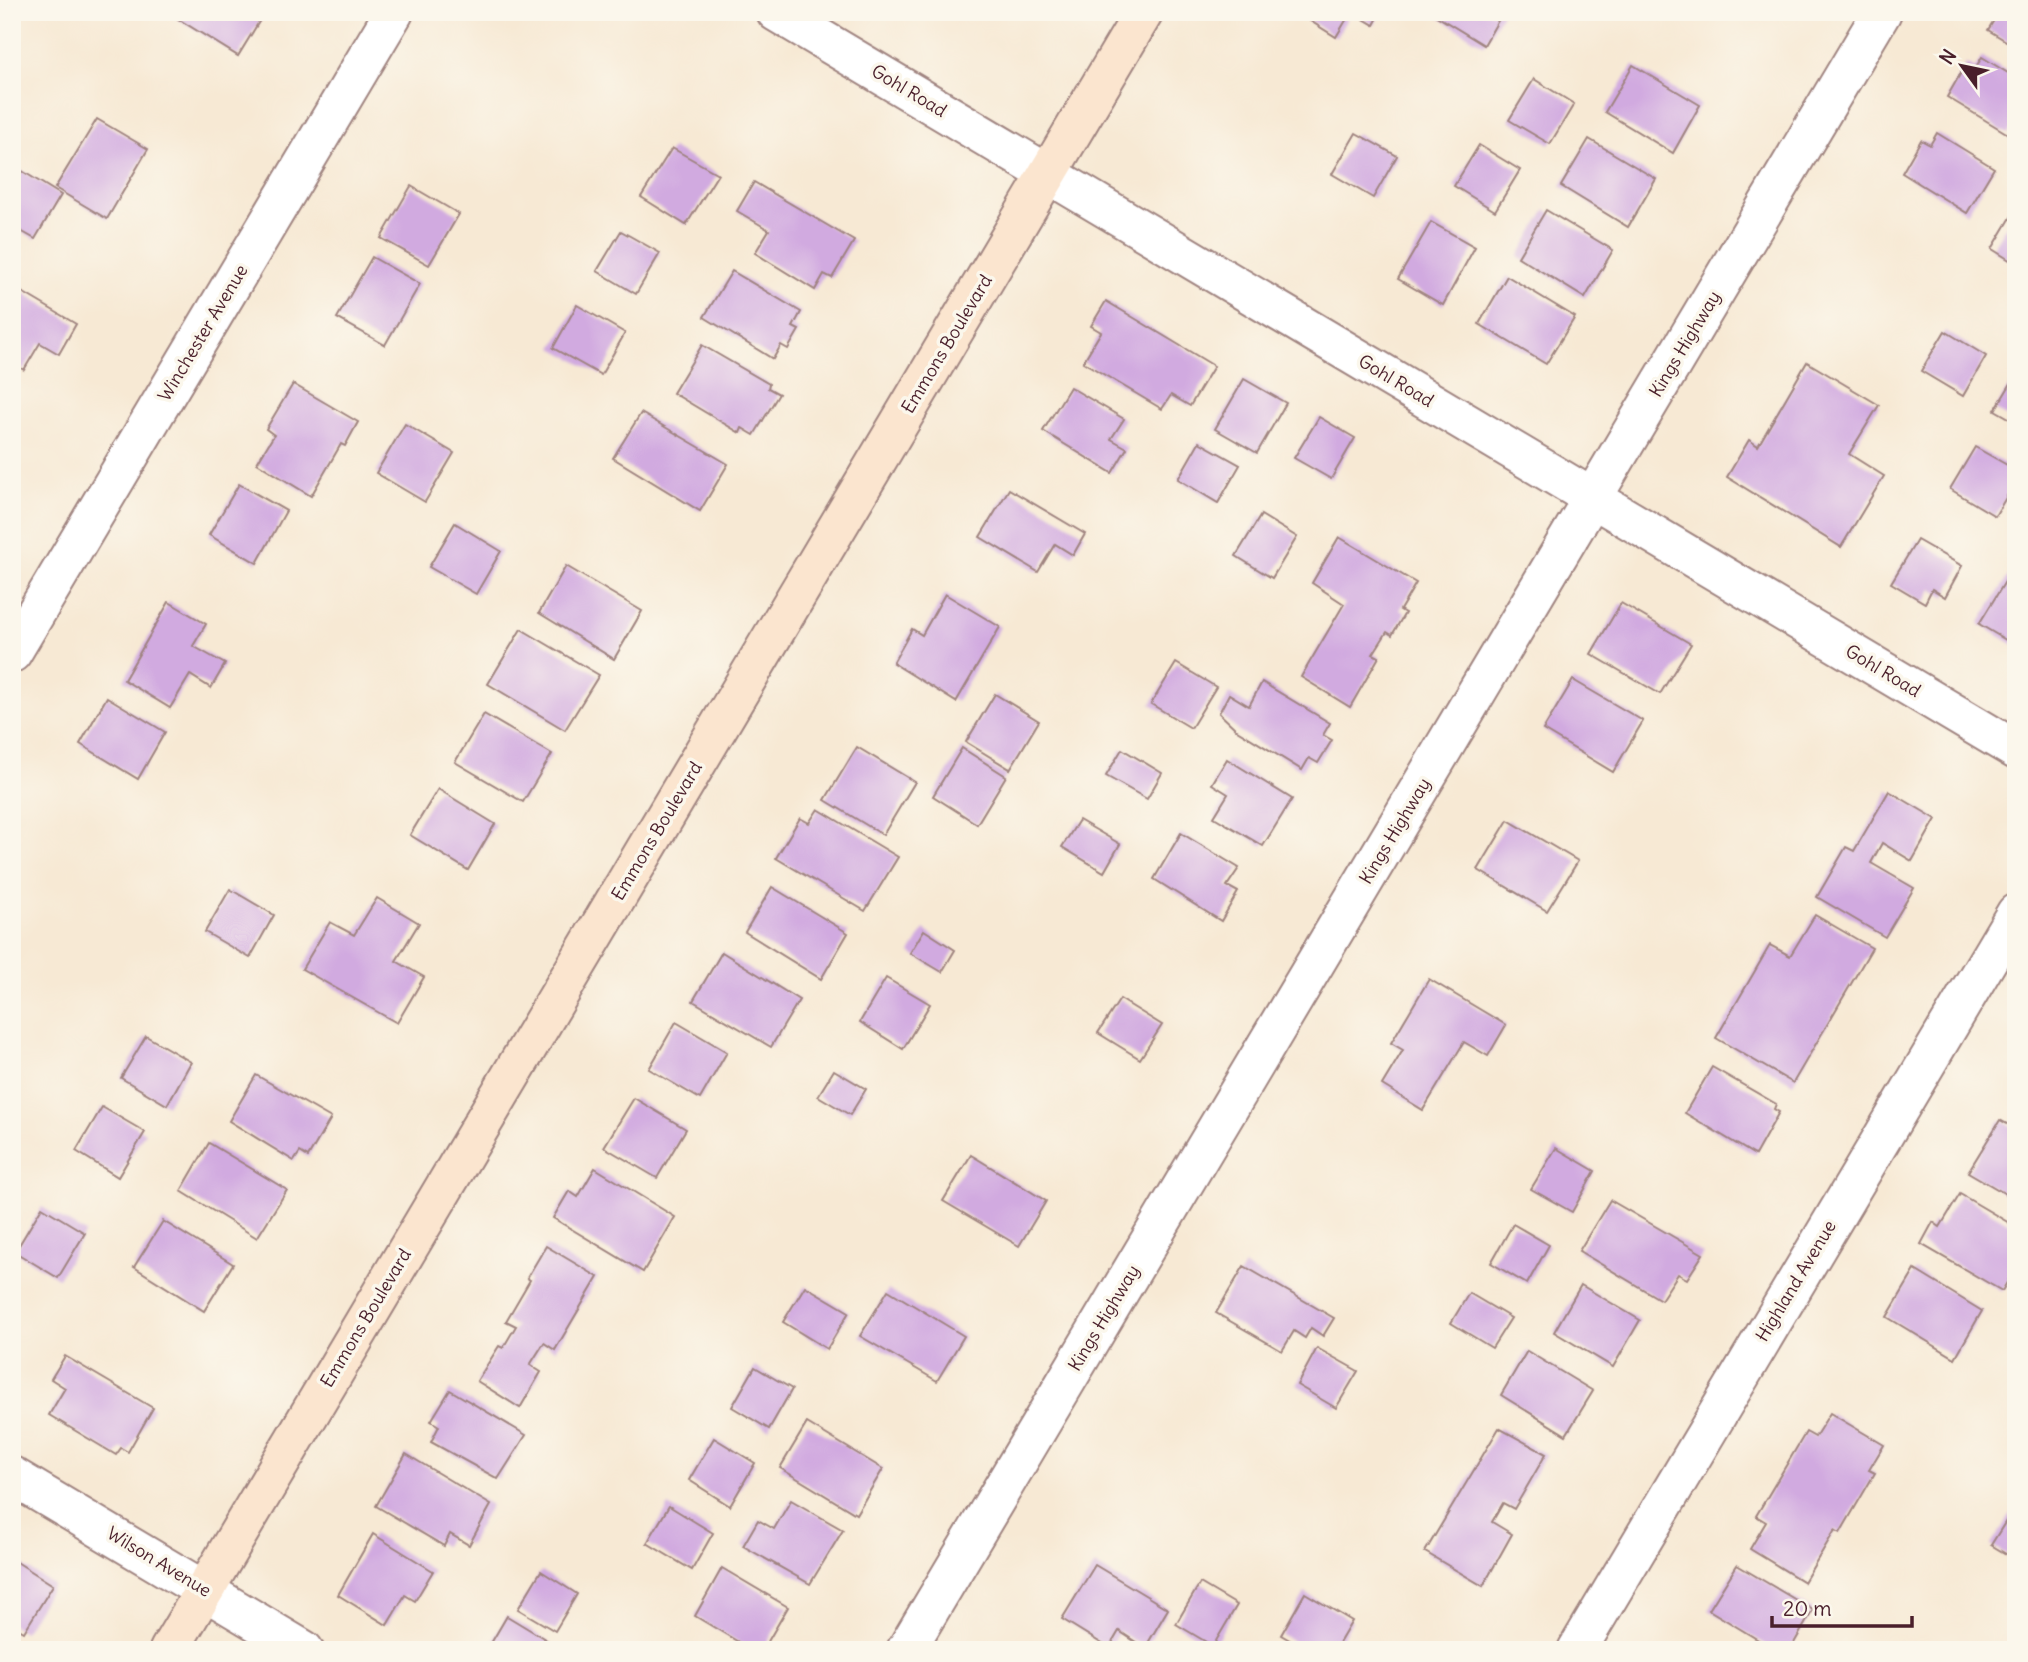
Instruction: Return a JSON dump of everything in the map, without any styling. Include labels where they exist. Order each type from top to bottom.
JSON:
[{"type":"street","name":"Winchester Avenue","points":[[12,653],[394,12]]},
{"type":"street","name":"Gohl Road","points":[[776,12],[2016,750]]},
{"type":"street","name":"Emmons Boulevard","points":[[169,1650],[1144,12]]},
{"type":"street","name":"Kings Highway","points":[[906,1650],[1882,12]]},
{"type":"street","name":"Highland Avenue","points":[[1577,1650],[2016,913]]},
{"type":"street","name":"Wilson Avenue","points":[[12,1476],[304,1650]]},
{"type":"building","points":[[167,12],[265,12],[238,56]]},
{"type":"building","points":[[1296,12],[1351,12],[1336,37]]},
{"type":"building","points":[[1352,12],[1381,12],[1374,25]]},
{"type":"building","points":[[1430,12],[1503,12],[1484,45]]},
{"type":"building","points":[[1999,12],[2016,12],[2016,47],[1988,30]]},
{"type":"building","points":[[1982,57],[2016,78],[2016,121],[2008,134],[1947,97],[1966,64],[1975,69]]},
{"type":"building","points":[[1633,65],[1700,105],[1673,153],[1605,112]]},
{"type":"building","points":[[1534,79],[1574,104],[1550,144],[1509,120]]},
{"type":"building","points":[[97,119],[148,149],[107,219],[55,188]]},
{"type":"building","points":[[1356,133],[1397,156],[1373,198],[1332,174]]},
{"type":"building","points":[[1937,133],[1994,168],[1967,213],[1902,173],[1921,140],[1930,145]]},
{"type":"building","points":[[1589,139],[1656,179],[1628,227],[1561,186]]},
{"type":"building","points":[[1479,145],[1520,170],[1495,211],[1454,186]]},
{"type":"building","points":[[672,148],[718,174],[686,225],[641,197]]},
{"type":"building","points":[[19,169],[61,195],[35,239],[12,226],[12,182]]},
{"type":"building","points":[[754,182],[854,241],[832,278],[824,274],[815,290],[755,253],[769,230],[737,211]]},
{"type":"building","points":[[411,186],[459,214],[429,265],[381,238]]},
{"type":"building","points":[[2016,209],[2016,264],[1992,249]]},
{"type":"building","points":[[1546,210],[1613,250],[1585,298],[1518,257]]},
{"type":"building","points":[[1431,222],[1475,247],[1443,305],[1398,279]]},
{"type":"building","points":[[621,231],[660,253],[636,294],[597,271]]},
{"type":"building","points":[[372,257],[420,284],[385,345],[337,318]]},
{"type":"building","points":[[732,271],[801,312],[793,327],[799,330],[788,349],[781,345],[773,359],[704,317]]},
{"type":"building","points":[[1507,276],[1575,317],[1546,364],[1479,324]]},
{"type":"building","points":[[12,286],[76,324],[59,354],[40,343],[24,370],[12,363]]},
{"type":"building","points":[[1106,301],[1214,366],[1190,406],[1171,395],[1162,409],[1083,362],[1101,332],[1091,326]]},
{"type":"building","points":[[577,305],[625,333],[601,375],[553,348]]},
{"type":"building","points":[[1945,331],[1986,356],[1963,396],[1921,371]]},
{"type":"building","points":[[702,345],[769,384],[768,388],[779,394],[754,435],[742,428],[740,433],[673,393]]},
{"type":"building","points":[[1807,362],[1879,405],[1849,454],[1884,476],[1841,547],[1727,477],[1749,440],[1758,446]]},
{"type":"building","points":[[2016,375],[2016,422],[1995,410]]},
{"type":"building","points":[[1244,379],[1286,403],[1257,453],[1215,429]]},
{"type":"building","points":[[293,384],[358,422],[345,446],[341,444],[311,496],[257,463],[274,435],[266,429]]},
{"type":"building","points":[[1070,387],[1124,419],[1111,439],[1127,448],[1112,473],[1043,431]]},
{"type":"building","points":[[641,413],[728,464],[700,511],[613,458]]},
{"type":"building","points":[[1319,417],[1355,438],[1331,479],[1294,458]]},
{"type":"building","points":[[405,424],[454,453],[425,502],[376,473]]},
{"type":"building","points":[[1199,442],[1240,465],[1218,503],[1178,479]]},
{"type":"building","points":[[1975,447],[2016,470],[2016,481],[1995,516],[1950,489]]},
{"type":"building","points":[[239,484],[286,511],[257,563],[209,535]]},
{"type":"building","points":[[1009,489],[1085,534],[1073,555],[1055,544],[1038,572],[980,537]]},
{"type":"building","points":[[1261,515],[1297,537],[1272,578],[1236,556]]},
{"type":"building","points":[[455,523],[501,551],[476,594],[429,567]]},
{"type":"building","points":[[1339,537],[1416,583],[1400,610],[1405,613],[1392,635],[1387,632],[1373,654],[1379,657],[1350,707],[1301,677],[1344,604],[1312,583]]},
{"type":"building","points":[[1917,540],[1962,566],[1945,597],[1932,589],[1925,603],[1891,583]]},
{"type":"building","points":[[566,566],[642,611],[614,659],[539,613]]},
{"type":"building","points":[[2009,575],[2016,579],[2016,646],[1979,624]]},
{"type":"building","points":[[945,594],[1000,627],[956,702],[893,663],[912,629],[922,635]]},
{"type":"building","points":[[169,602],[206,624],[193,646],[225,664],[211,688],[190,675],[170,708],[124,680]]},
{"type":"building","points":[[1621,603],[1691,644],[1660,694],[1591,654]]},
{"type":"building","points":[[521,629],[599,675],[565,730],[488,684]]},
{"type":"building","points":[[1176,663],[1216,687],[1191,728],[1151,704]]},
{"type":"building","points":[[1573,680],[1643,721],[1613,772],[1543,730]]},
{"type":"building","points":[[1262,682],[1330,723],[1323,735],[1332,740],[1318,763],[1309,758],[1302,770],[1237,730],[1219,713],[1229,694],[1249,706]]},
{"type":"building","points":[[995,694],[1039,721],[1010,769],[966,742]]},
{"type":"building","points":[[107,697],[165,732],[138,779],[80,744]]},
{"type":"building","points":[[484,714],[552,754],[523,802],[455,762]]},
{"type":"building","points":[[857,747],[915,782],[883,835],[825,800]]},
{"type":"building","points":[[962,748],[1006,776],[977,824],[933,796]]},
{"type":"building","points":[[1122,749],[1162,773],[1147,799],[1106,776]]},
{"type":"building","points":[[1227,759],[1292,799],[1263,846],[1214,817],[1228,794],[1212,784]]},
{"type":"building","points":[[438,789],[495,824],[468,870],[410,835]]},
{"type":"building","points":[[1889,791],[1936,819],[1912,861],[1882,843],[1871,863],[1914,888],[1885,937],[1817,897],[1846,847],[1854,851]]},
{"type":"building","points":[[818,809],[898,857],[865,911],[776,858],[800,818],[809,823]]},
{"type":"building","points":[[1079,820],[1120,844],[1104,872],[1062,847]]},
{"type":"building","points":[[1508,820],[1578,861],[1547,911],[1478,870]]},
{"type":"building","points":[[1181,833],[1239,868],[1227,886],[1238,892],[1221,921],[1154,879]]},
{"type":"building","points":[[772,887],[848,933],[821,979],[745,932]]},
{"type":"building","points":[[230,889],[274,915],[250,958],[205,932]]},
{"type":"building","points":[[377,898],[419,923],[396,961],[424,977],[397,1023],[302,969],[330,922],[354,935]]},
{"type":"building","points":[[1815,915],[1872,948],[1793,1083],[1716,1038],[1770,945],[1790,956]]},
{"type":"building","points":[[924,930],[955,950],[942,972],[910,953]]},
{"type":"building","points":[[722,952],[799,1000],[771,1047],[693,1001]]},
{"type":"building","points":[[886,978],[930,1004],[903,1049],[860,1022]]},
{"type":"building","points":[[1429,979],[1506,1025],[1488,1056],[1464,1042],[1423,1110],[1382,1085],[1403,1050],[1391,1043]]},
{"type":"building","points":[[1120,999],[1162,1025],[1140,1059],[1098,1033]]},
{"type":"building","points":[[676,1022],[727,1052],[700,1099],[649,1069]]},
{"type":"building","points":[[146,1036],[191,1062],[167,1105],[121,1078]]},
{"type":"building","points":[[1712,1067],[1776,1104],[1774,1109],[1779,1112],[1755,1155],[1685,1113]]},
{"type":"building","points":[[834,1070],[866,1089],[850,1115],[818,1096]]},
{"type":"building","points":[[256,1075],[331,1118],[308,1157],[300,1152],[294,1161],[229,1121]]},
{"type":"building","points":[[634,1098],[686,1129],[657,1178],[604,1147]]},
{"type":"building","points":[[102,1107],[145,1132],[118,1177],[76,1151]]},
{"type":"building","points":[[2000,1120],[2016,1129],[2016,1200],[1968,1172]]},
{"type":"building","points":[[209,1143],[287,1190],[257,1238],[181,1191]]},
{"type":"building","points":[[1556,1148],[1595,1171],[1572,1212],[1531,1189]]},
{"type":"building","points":[[971,1155],[1046,1201],[1019,1246],[943,1201]]},
{"type":"building","points":[[595,1168],[675,1217],[643,1272],[553,1218],[569,1191],[578,1197]]},
{"type":"building","points":[[1960,1194],[2016,1227],[2016,1267],[2002,1291],[1921,1244],[1933,1222],[1940,1227]]},
{"type":"building","points":[[1610,1200],[1703,1254],[1687,1279],[1678,1274],[1661,1300],[1579,1251]]},
{"type":"building","points":[[42,1207],[85,1233],[58,1278],[15,1252]]},
{"type":"building","points":[[163,1221],[233,1264],[204,1311],[134,1267]]},
{"type":"building","points":[[1513,1224],[1549,1245],[1527,1284],[1491,1263]]},
{"type":"building","points":[[546,1246],[598,1277],[555,1350],[544,1343],[530,1365],[541,1372],[520,1408],[477,1381],[499,1346],[503,1348],[516,1326],[506,1321]]},
{"type":"building","points":[[1244,1266],[1334,1318],[1323,1336],[1311,1328],[1305,1338],[1294,1331],[1282,1351],[1216,1313]]},
{"type":"building","points":[[1915,1270],[1982,1311],[1955,1358],[1887,1317]]},
{"type":"building","points":[[1581,1285],[1640,1320],[1613,1367],[1554,1332]]},
{"type":"building","points":[[805,1286],[849,1312],[827,1349],[783,1322]]},
{"type":"building","points":[[888,1290],[964,1336],[937,1381],[860,1336]]},
{"type":"building","points":[[1469,1293],[1511,1318],[1492,1348],[1451,1323]]},
{"type":"building","points":[[1317,1348],[1358,1371],[1336,1408],[1297,1385]]},
{"type":"building","points":[[1527,1351],[1593,1391],[1566,1435],[1501,1395]]},
{"type":"building","points":[[65,1356],[153,1408],[128,1452],[121,1448],[116,1455],[49,1415],[65,1388],[51,1379]]},
{"type":"building","points":[[755,1367],[792,1389],[769,1429],[732,1407]]},
{"type":"building","points":[[450,1390],[526,1435],[498,1479],[431,1442],[439,1426],[431,1421]]},
{"type":"building","points":[[1830,1413],[1884,1445],[1869,1470],[1875,1473],[1840,1533],[1835,1530],[1804,1582],[1750,1549],[1766,1522],[1756,1516],[1806,1432],[1815,1437]]},
{"type":"building","points":[[807,1423],[883,1469],[856,1514],[780,1468]]},
{"type":"building","points":[[1499,1428],[1546,1454],[1514,1509],[1503,1503],[1492,1522],[1512,1534],[1483,1586],[1425,1552]]},
{"type":"building","points":[[714,1438],[755,1463],[730,1506],[689,1480]]},
{"type":"building","points":[[406,1454],[491,1505],[469,1545],[450,1534],[444,1546],[376,1506]]},
{"type":"building","points":[[791,1500],[843,1530],[810,1584],[743,1546],[758,1520],[774,1529]]},
{"type":"building","points":[[2016,1505],[2016,1560],[1991,1545]]},
{"type":"building","points":[[669,1506],[713,1533],[692,1570],[647,1543]]},
{"type":"building","points":[[373,1534],[433,1571],[415,1601],[405,1595],[387,1625],[338,1595]]},
{"type":"building","points":[[12,1559],[53,1585],[24,1632],[12,1625]]},
{"type":"building","points":[[1095,1565],[1168,1609],[1145,1648],[1119,1631],[1109,1648],[1062,1619]]},
{"type":"building","points":[[1737,1565],[1813,1610],[1790,1650],[1775,1650],[1709,1610]]},
{"type":"building","points":[[722,1568],[788,1607],[763,1650],[752,1650],[695,1616]]},
{"type":"building","points":[[541,1571],[577,1594],[555,1631],[518,1609]]},
{"type":"building","points":[[1200,1583],[1237,1605],[1213,1646],[1176,1624]]},
{"type":"building","points":[[1305,1593],[1352,1621],[1335,1650],[1307,1650],[1281,1635]]},
{"type":"building","points":[[507,1616],[550,1642],[545,1650],[487,1650]]}]
